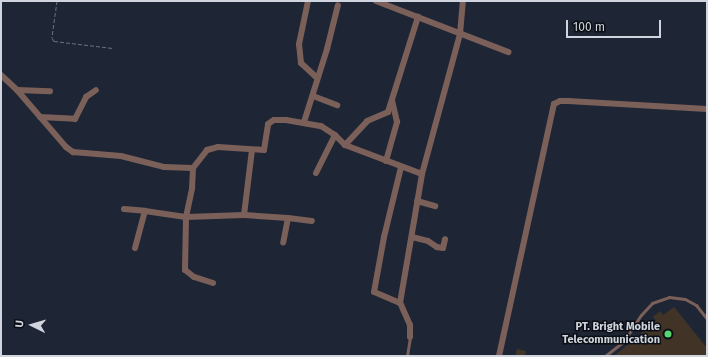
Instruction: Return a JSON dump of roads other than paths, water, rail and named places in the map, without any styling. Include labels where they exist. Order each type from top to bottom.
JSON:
[{"type":"street","points":[[308,1],[299,44],[300,63],[317,78]]},
{"type":"street","points":[[376,1],[508,52]]},
{"type":"street","points":[[410,338],[410,325],[400,303],[422,174],[460,34],[462,1]]},
{"type":"street","points":[[304,122],[313,96],[338,5]]},
{"type":"street","points":[[346,146],[367,121],[388,112],[418,17]]},
{"type":"street","points":[[1,75],[17,90],[66,147],[73,152],[121,156],[164,167],[193,168]]},
{"type":"street","points":[[17,90],[50,91]]},
{"type":"street","points":[[40,117],[75,119],[86,97],[96,90]]},
{"type":"street","points":[[313,96],[337,105]]},
{"type":"street","points":[[386,161],[397,122],[392,100]]},
{"type":"street","points":[[499,356],[551,112],[554,104],[560,101],[568,101],[707,109]]},
{"type":"street","points":[[213,283],[194,277],[185,270],[186,217],[192,188],[193,168],[207,150],[218,147],[264,150],[268,124],[274,120],[304,122],[321,126],[336,135],[346,146],[422,174]]},
{"type":"street","points":[[316,173],[336,135]]},
{"type":"street","points":[[244,215],[257,150]]},
{"type":"street","points":[[400,303],[374,292],[384,237],[401,167]]},
{"type":"street","points":[[417,202],[434,206]]},
{"type":"street","points":[[124,209],[186,217],[244,215],[312,221]]},
{"type":"street","points":[[135,248],[145,211]]},
{"type":"street","points":[[283,243],[288,218]]},
{"type":"street","points":[[412,237],[428,241],[437,247],[443,248],[445,239]]},
{"type":"lane","points":[[605,356],[624,342],[641,315],[652,303],[669,297],[685,299],[696,305],[707,319]]},
{"type":"lane","points":[[407,356],[410,338]]},
{"type":"place","name":"PT. Bright Mobile Telecommunication","points":[[668,334]]}]
